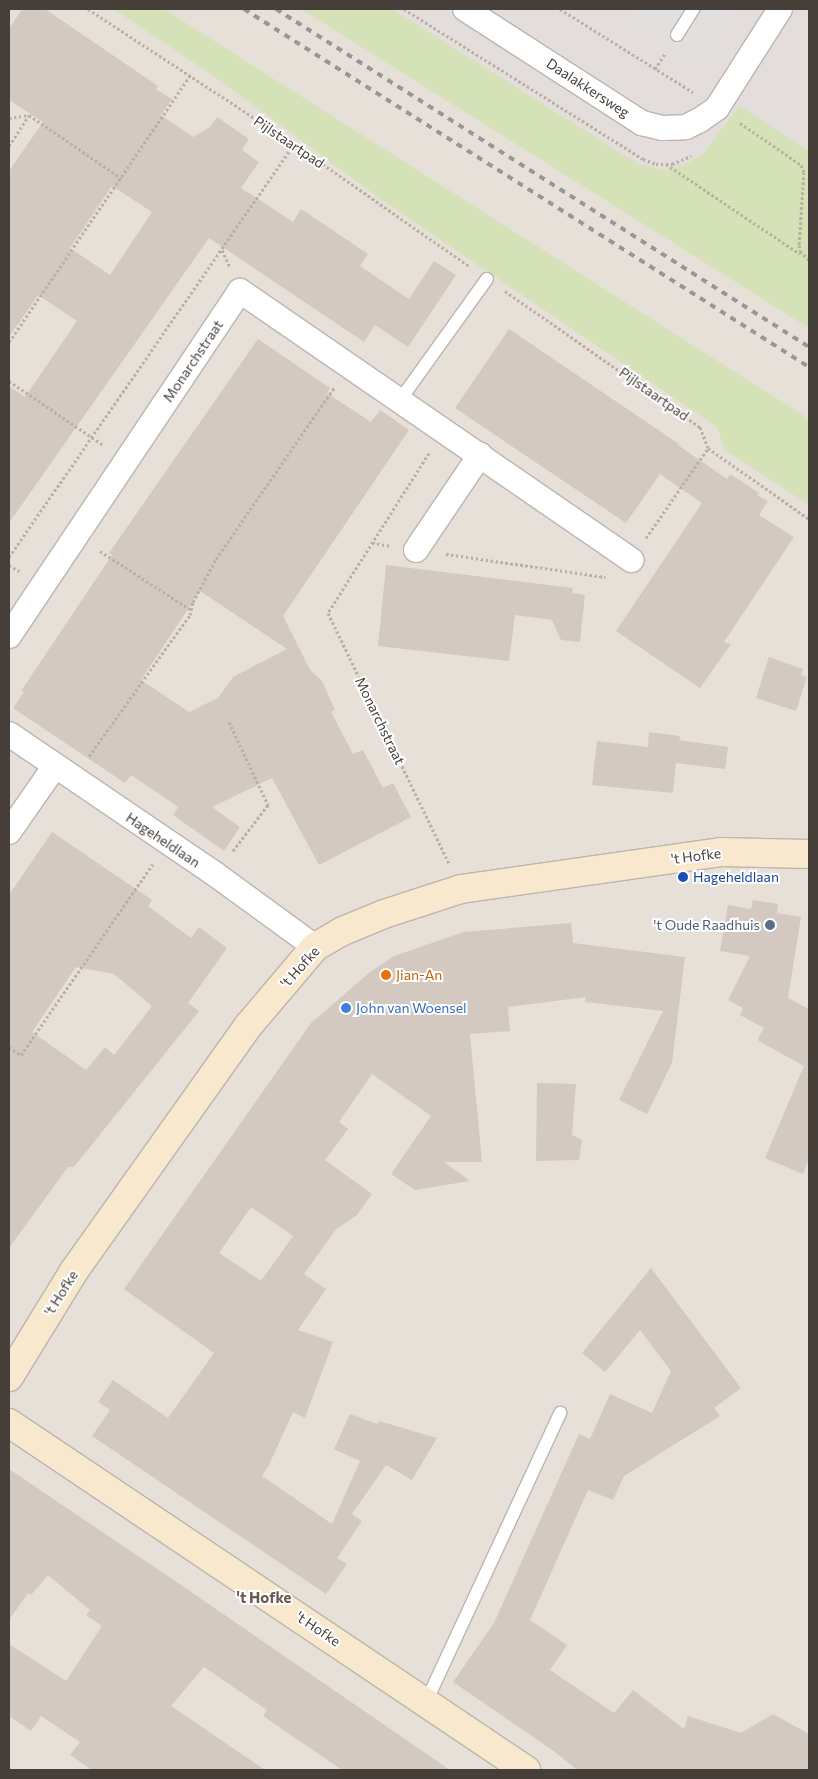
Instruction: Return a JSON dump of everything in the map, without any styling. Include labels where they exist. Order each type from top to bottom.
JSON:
[{"type":"street","name":"Daalakkersweg","points":[[465,9],[642,123],[662,128],[686,127],[717,108],[780,9]]},
{"type":"street","name":"Monarchstraat","points":[[9,636],[240,291],[631,560]]},
{"type":"street","points":[[416,550],[480,455]]},
{"type":"street","name":"Hageheldlaan","points":[[9,734],[215,874],[316,947]]},
{"type":"street","points":[[9,832],[64,773]]},
{"type":"street","name":"'t Hofke","points":[[9,1377],[74,1271],[249,1025],[316,947],[343,931],[376,917],[461,889],[720,852],[808,850]]},
{"type":"street","name":"'t Hofke","points":[[9,1423],[526,1770]]},
{"type":"lane","points":[[677,35],[693,9]]},
{"type":"lane","points":[[400,400],[487,279]]},
{"type":"lane","points":[[426,1702],[560,1413]]},
{"type":"path","name":"Pijlstaartpad","points":[[88,9],[294,144],[700,427],[708,448],[809,519]]},
{"type":"path","points":[[560,9],[717,108],[801,165],[804,172],[799,245],[803,255]]},
{"type":"path","points":[[9,342],[190,76]]},
{"type":"path","points":[[9,118],[29,115],[121,178]]},
{"type":"path","points":[[9,146],[29,115]]},
{"type":"path","points":[[9,557],[294,144]]},
{"type":"path","points":[[665,164],[809,260]]},
{"type":"path","points":[[64,773],[190,615],[193,602],[216,559],[349,365]]},
{"type":"path","points":[[9,381],[126,460]]},
{"type":"path","name":"Monarchstraat","points":[[444,430],[328,613],[461,889]]},
{"type":"path","points":[[76,535],[191,610]]},
{"type":"path","points":[[215,874],[268,805],[229,722]]},
{"type":"path","points":[[9,1048],[21,1055],[168,842]]},
{"type":"shaded area","points":[[9,9],[809,9],[809,1770],[9,1770]]},
{"type":"shaded area","points":[[322,9],[809,9],[809,316]]},
{"type":"shaded area","points":[[642,9],[735,9],[702,60],[636,18]]},
{"type":"green space","points":[[114,9],[164,9],[809,419],[809,505],[725,450],[717,427],[389,205],[212,75]]},
{"type":"green space","points":[[301,9],[392,9],[638,164],[663,170],[683,166],[704,153],[739,106],[809,151],[809,328]]},
{"type":"building","points":[[22,9],[45,9],[158,86],[156,89],[172,99],[161,115],[193,137],[210,127],[217,117],[249,139],[242,150],[259,162],[241,188],[293,222],[301,209],[368,254],[360,266],[409,299],[434,261],[456,275],[408,347],[375,325],[364,342],[209,238],[9,523],[9,386],[25,397],[77,321],[38,295],[9,337],[9,171],[43,122],[9,100],[9,29]],"holes":[[[112,186],[152,212],[110,275],[70,248]]]},
{"type":"building","points":[[509,329],[679,444],[727,479],[730,474],[759,493],[757,495],[768,501],[759,515],[794,537],[724,642],[731,644],[700,688],[616,631],[702,503],[660,474],[626,523],[455,408]]},
{"type":"building","points":[[258,339],[330,388],[327,393],[371,422],[380,410],[409,430],[283,616],[310,670],[322,681],[335,710],[331,712],[353,754],[363,750],[383,788],[393,783],[411,817],[319,865],[272,778],[212,807],[240,827],[224,851],[173,815],[178,807],[155,791],[131,775],[125,783],[13,708],[24,692],[21,691],[112,555],[109,553]],"holes":[[[200,591],[287,649],[233,677],[218,698],[189,712],[141,680]]]},
{"type":"building","points":[[386,565],[573,588],[572,593],[585,595],[580,642],[561,640],[552,620],[515,615],[509,661],[378,646]]},
{"type":"building","points":[[769,657],[803,669],[801,675],[807,677],[796,711],[756,698]]},
{"type":"building","points":[[649,732],[680,736],[679,740],[728,747],[725,769],[676,763],[673,793],[592,785],[597,741],[648,747]]},
{"type":"building","points":[[52,832],[152,900],[148,906],[191,938],[199,927],[227,948],[188,1003],[199,1011],[74,1167],[68,1167],[9,1248],[9,895]],"holes":[[[76,967],[114,974],[152,1006],[114,1055],[105,1047],[86,1070],[32,1032]]]},
{"type":"building","points":[[753,900],[778,904],[777,913],[801,917],[788,998],[809,1009],[809,1159],[803,1174],[765,1158],[804,1066],[759,1041],[758,1039],[764,1028],[740,1015],[743,1008],[728,1000],[750,956],[720,951],[728,905],[751,909]]},
{"type":"building","points":[[571,923],[573,943],[685,957],[672,1063],[647,1114],[619,1100],[663,1011],[585,1002],[586,997],[508,1007],[510,1031],[470,1034],[482,1162],[444,1162],[470,1181],[415,1190],[391,1174],[431,1116],[372,1074],[339,1122],[348,1129],[325,1160],[372,1194],[357,1215],[336,1229],[304,1274],[326,1289],[298,1330],[333,1342],[305,1418],[293,1412],[269,1465],[262,1476],[332,1524],[360,1461],[334,1449],[350,1414],[377,1424],[379,1421],[437,1438],[412,1480],[386,1465],[352,1514],[362,1521],[337,1558],[347,1564],[326,1594],[92,1436],[110,1410],[98,1402],[113,1380],[168,1418],[214,1353],[124,1289],[311,1023],[369,973],[394,956],[464,932]],"holes":[[[251,1207],[293,1236],[261,1281],[219,1253]]]},
{"type":"building","points":[[537,1083],[576,1084],[572,1135],[582,1140],[579,1160],[536,1161]]},
{"type":"building","points":[[651,1268],[741,1388],[714,1408],[720,1416],[624,1476],[613,1500],[588,1490],[530,1620],[567,1645],[550,1670],[614,1713],[633,1690],[684,1729],[688,1716],[741,1733],[773,1714],[809,1734],[809,1770],[577,1770],[555,1752],[453,1682],[494,1623],[579,1434],[590,1439],[610,1394],[652,1413],[671,1371],[640,1330],[605,1372],[582,1353]]},
{"type":"building","points":[[9,1469],[450,1770],[342,1770],[263,1716],[267,1710],[204,1667],[171,1706],[265,1770],[92,1770],[70,1755],[80,1742],[41,1716],[31,1731],[9,1716],[9,1644],[66,1681],[102,1626],[86,1615],[90,1610],[48,1575],[31,1595],[28,1593],[9,1620]]},
{"type":"railway","points":[[244,9],[809,367]]},
{"type":"railway","points":[[276,9],[809,347]]},
{"type":"place","name":"Hageheldlaan","points":[[683,877]]},
{"type":"place","name":"'t Oude Raadhuis","points":[[770,925]]},
{"type":"place","name":"Jian-An","points":[[386,975]]},
{"type":"place","name":"John van Woensel","points":[[346,1008]]},
{"type":"district","name":"'t Hofke","points":[[264,1598]]}]
